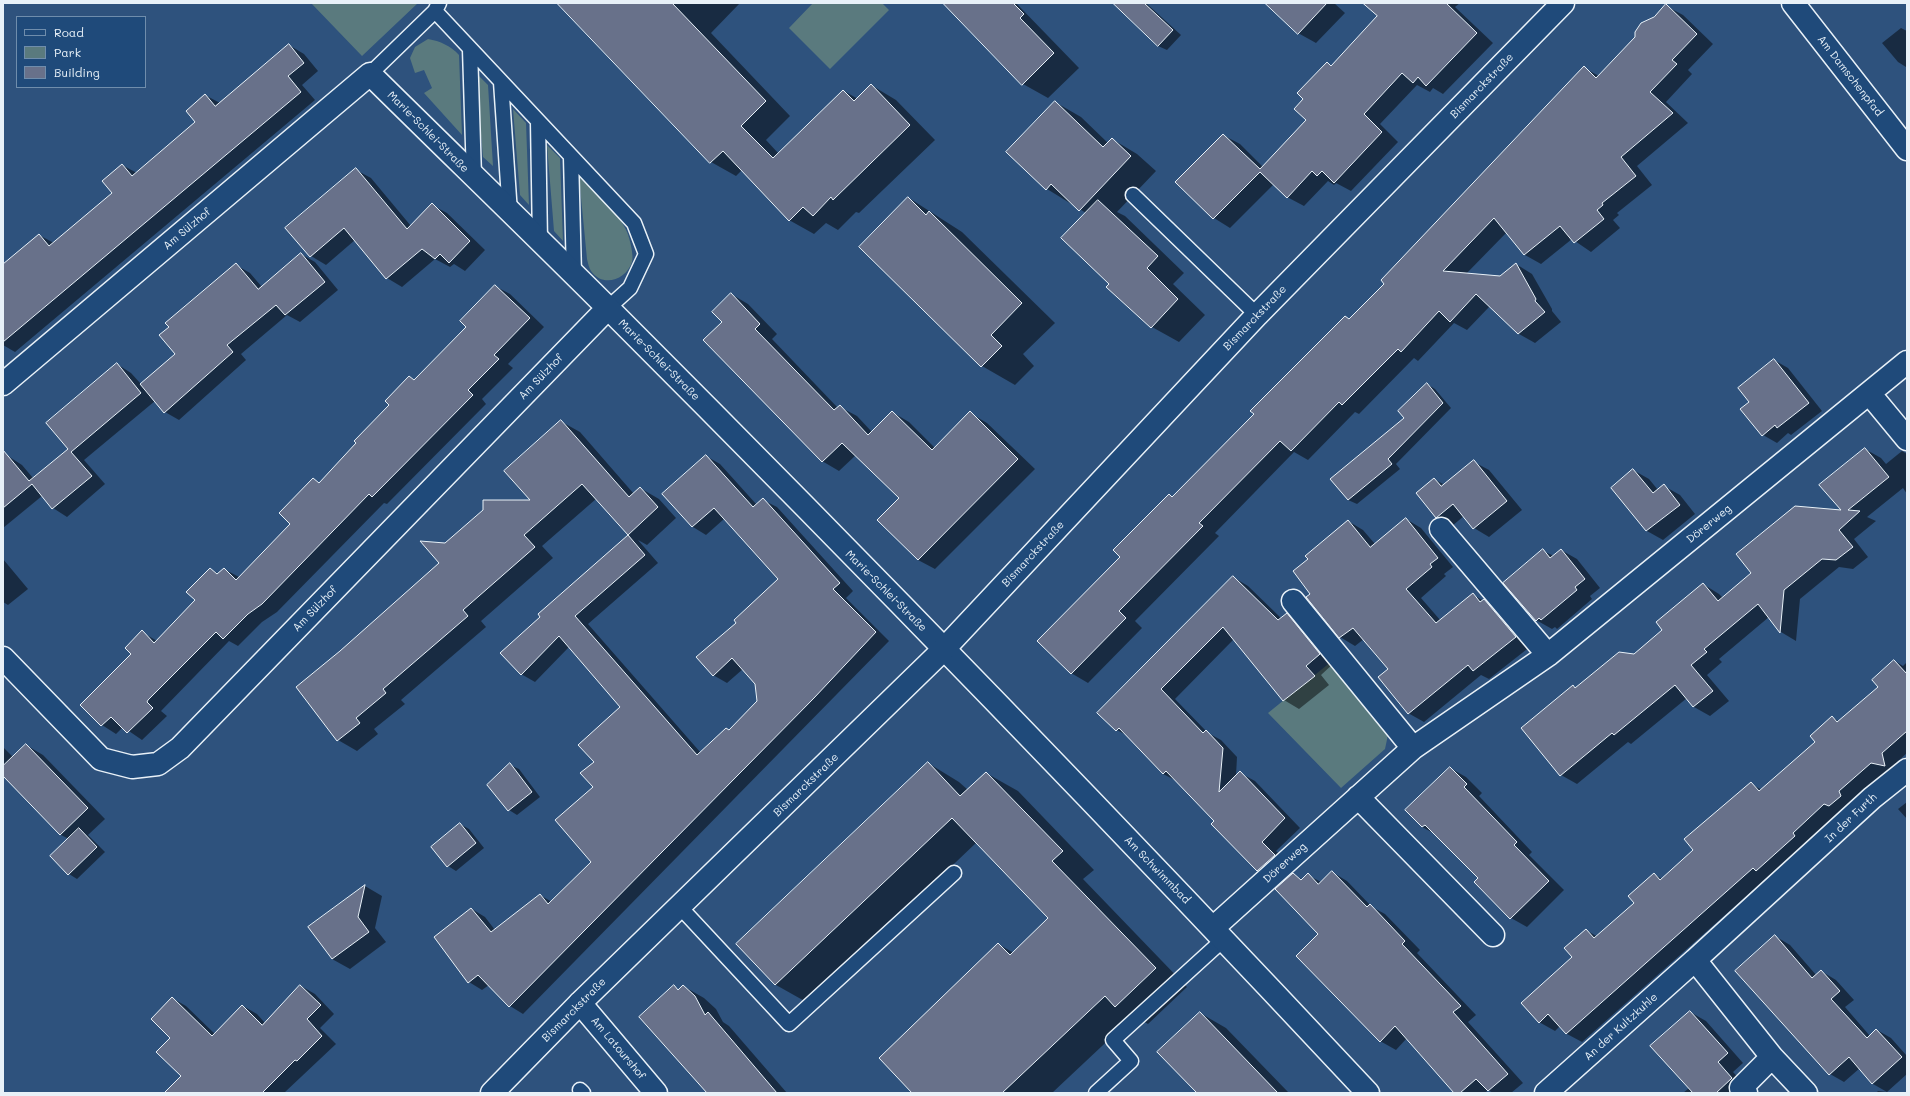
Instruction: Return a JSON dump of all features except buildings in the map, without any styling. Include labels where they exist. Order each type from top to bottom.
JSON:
[{"type":"street","name":"Bismarckstraße","points":[[492,1093],[580,1003],[944,649],[1257,315],[1563,3]]},
{"type":"street","name":"Am Damschenpfad","points":[[1793,3],[1907,149]]},
{"type":"street","name":"Marie-Schlei-Straße","points":[[370,74],[608,308],[944,649]]},
{"type":"street","name":"Am Sülzhof","points":[[3,384],[370,74]]},
{"type":"street","name":"Am Sülzhof","points":[[3,658],[101,758],[132,767],[158,764],[180,748],[608,308]]},
{"type":"street","name":"Dörerweg","points":[[1218,934],[1358,797],[1413,748],[1548,655],[1907,362]]},
{"type":"street","points":[[1869,393],[1907,439]]},
{"type":"street","points":[[1441,529],[1548,655]]},
{"type":"street","points":[[1293,601],[1413,748]]},
{"type":"street","name":"Am Schwimmbad","points":[[944,649],[1218,934],[1368,1093]]},
{"type":"street","name":"In der Furth","points":[[1797,869],[1872,798],[1907,770]]},
{"type":"street","points":[[1358,797],[1493,935]]},
{"type":"street","name":"An der Kultzkuhle","points":[[1546,1093],[1797,869]]},
{"type":"street","points":[[1695,960],[1772,1057],[1806,1093]]},
{"type":"street","name":"Am Latourshof","points":[[580,1003],[656,1093]]},
{"type":"street","points":[[1746,1093],[1741,1088],[1772,1057]]},
{"type":"lane","points":[[370,74],[437,7],[470,48],[501,82],[634,223],[646,254],[630,288],[608,308]]},
{"type":"lane","points":[[470,48],[474,177]]},
{"type":"lane","points":[[501,82],[510,213]]},
{"type":"lane","points":[[538,121],[540,242]]},
{"type":"lane","points":[[571,157],[574,275]]},
{"type":"lane","points":[[1133,195],[1257,315]]},
{"type":"lane","points":[[680,907],[789,1024],[954,873]]},
{"type":"lane","points":[[1096,1093],[1131,1061],[1113,1040],[1218,934]]},
{"type":"green space","points":[[311,3],[418,3],[362,56]]},
{"type":"green space","points":[[813,3],[882,3],[889,10],[830,69],[789,28]]},
{"type":"green space","points":[[428,39],[445,44],[459,55],[462,135],[424,93],[432,88],[424,70],[415,73],[410,58],[415,47]]},
{"type":"green space","points":[[475,72],[488,85],[493,166],[483,157]]},
{"type":"green space","points":[[513,109],[526,123],[529,205],[520,195]]},
{"type":"green space","points":[[547,145],[560,158],[563,241],[554,231]]},
{"type":"green space","points":[[579,177],[618,217],[628,235],[632,252],[632,262],[625,273],[614,280],[602,279],[596,276],[589,267]]},
{"type":"green space","points":[[1332,661],[1389,730],[1385,749],[1341,788],[1268,713]]}]
